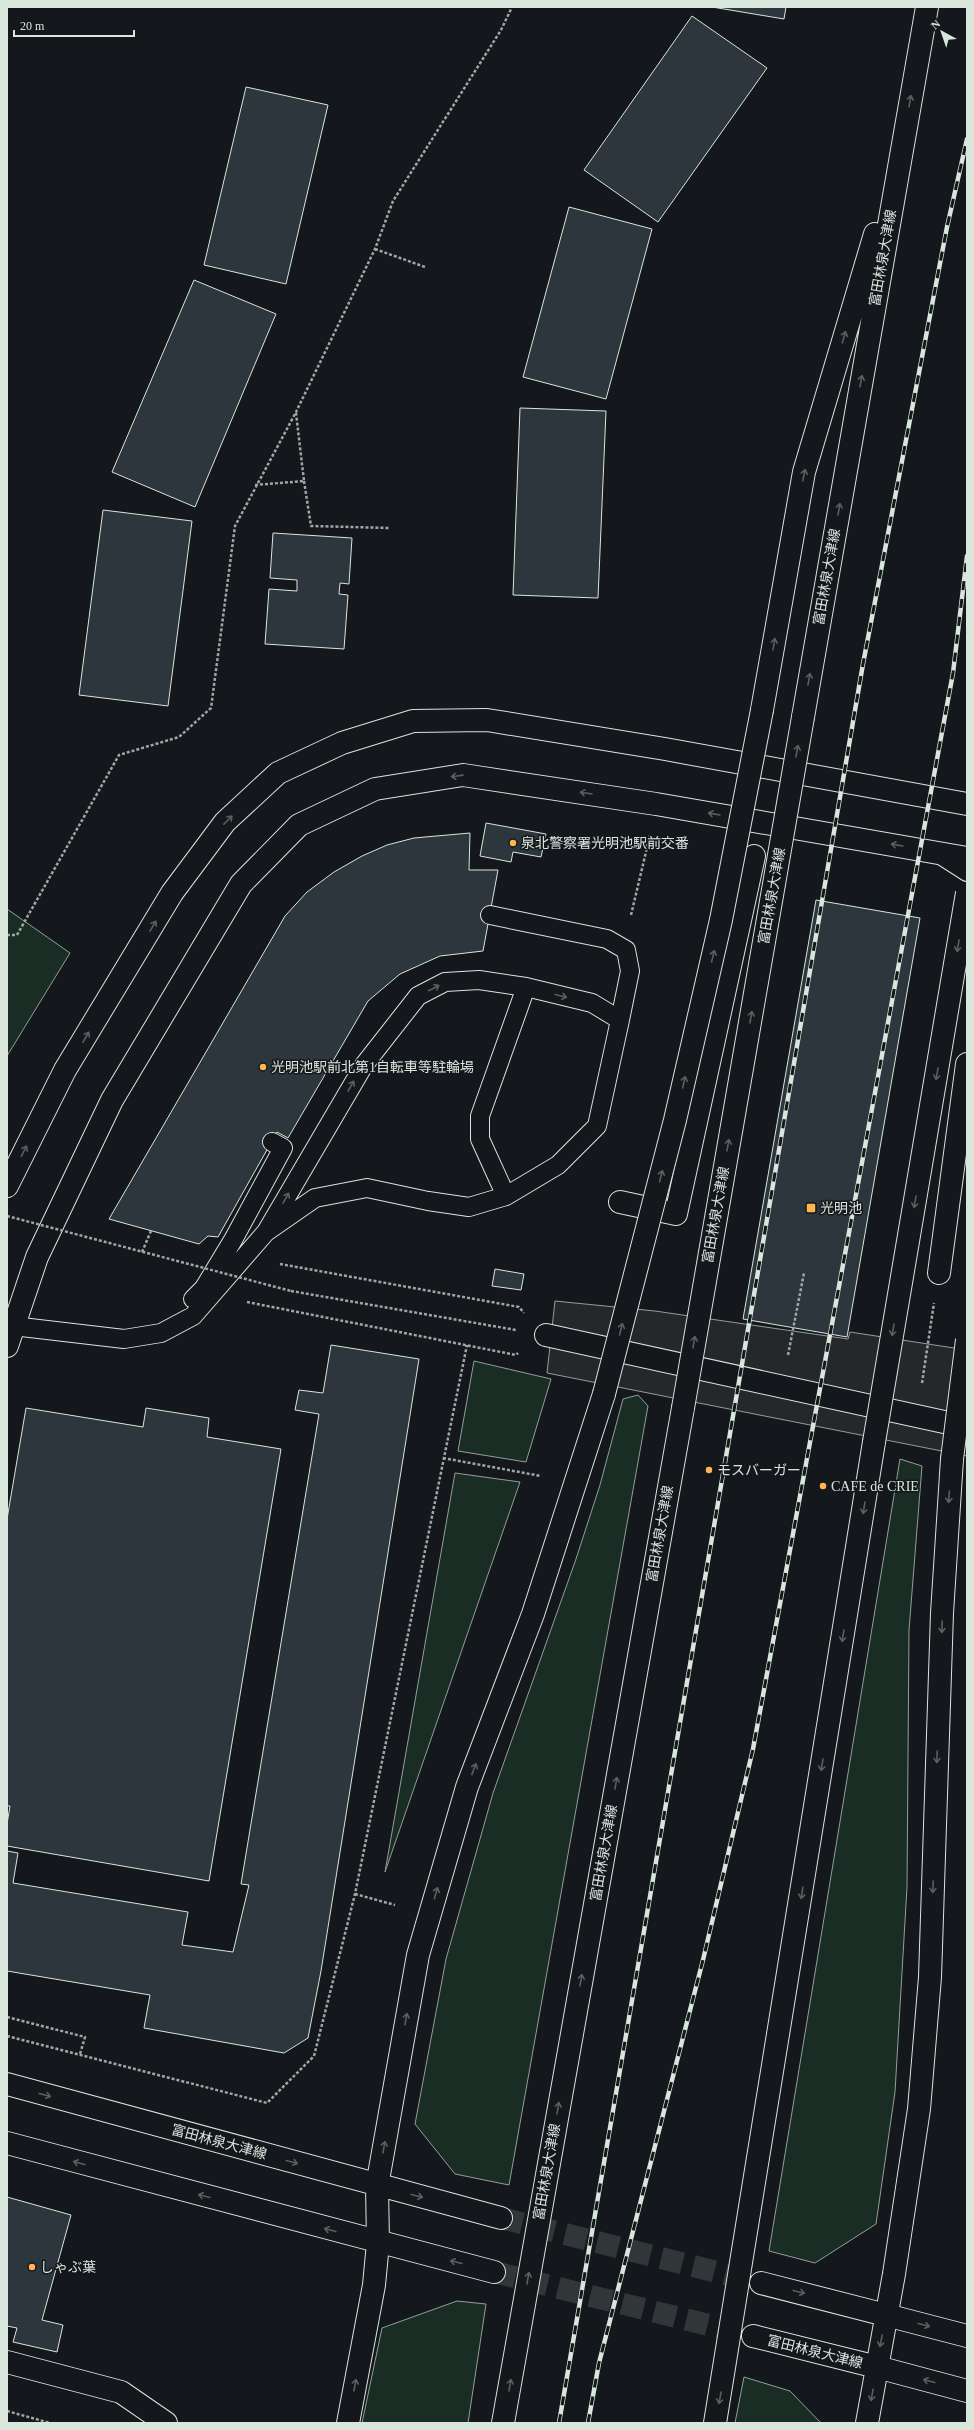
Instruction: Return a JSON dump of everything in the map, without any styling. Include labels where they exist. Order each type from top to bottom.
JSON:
[{"type":"main road","name":"富田林泉大津線","points":[[503,2423],[683,1408],[904,132],[927,7]]},
{"type":"main road","points":[[348,2423],[374,2285],[378,2243],[377,2186],[420,1948],[467,1787],[533,1614],[604,1394],[675,1120],[711,966],[762,710],[804,472],[904,132]]},
{"type":"main road","points":[[7,1186],[65,1070],[172,893],[225,822],[278,773],[342,743],[413,721],[487,720],[665,749],[967,804]]},
{"type":"main road","points":[[7,1346],[10,1326],[37,1257],[112,1100],[241,884],[299,825],[376,789],[463,775],[656,804],[967,858]]},
{"type":"main road","points":[[620,1202],[676,1214],[754,856]]},
{"type":"main road","points":[[715,2423],[874,1442],[967,893]]},
{"type":"main road","points":[[939,1273],[967,1064]]},
{"type":"main road","points":[[546,1335],[967,1427]]},
{"type":"main road","points":[[867,2423],[919,2109],[930,1976],[942,1613],[952,1458],[967,1340]]},
{"type":"main road","name":"富田林泉大津線","points":[[7,2084],[377,2186],[501,2218]]},
{"type":"main road","points":[[7,2144],[378,2243],[494,2272]]},
{"type":"main road","points":[[761,2283],[967,2336]]},
{"type":"main road","name":"富田林泉大津線","points":[[753,2336],[967,2391]]},
{"type":"main road","points":[[7,2362],[122,2392],[166,2423]]},
{"type":"lane","points":[[936,852],[967,872]]},
{"type":"lane","points":[[266,1232],[315,1198],[367,1188],[428,1201],[469,1207],[506,1196],[558,1165],[597,1126],[630,970],[626,950],[607,939],[490,915]]},
{"type":"lane","points":[[10,1326],[124,1339],[161,1333],[193,1316],[266,1232],[364,1064],[418,996],[445,982],[479,980],[526,987],[592,1003],[620,1020]]},
{"type":"lane","points":[[506,1196],[480,1139],[480,1116],[526,987]]},
{"type":"lane","points":[[161,1333],[204,1288],[233,1240],[283,1148],[272,1142]]},
{"type":"path","points":[[7,935],[18,935],[60,858],[119,756],[179,737],[211,708],[235,526],[255,485],[296,412],[374,249],[393,201],[501,30],[512,7]]},
{"type":"path","points":[[374,249],[425,267]]},
{"type":"path","points":[[296,412],[310,526],[390,528]]},
{"type":"path","points":[[255,485],[304,481]]},
{"type":"path","points":[[631,915],[650,835]]},
{"type":"path","points":[[7,1216],[291,1292],[546,1335]]},
{"type":"path","points":[[142,1252],[151,1231]]},
{"type":"path","points":[[277,1263],[519,1307],[546,1335]]},
{"type":"path","points":[[782,1387],[804,1273]]},
{"type":"path","points":[[917,1416],[939,1273]]},
{"type":"path","points":[[246,1302],[516,1355],[546,1335]]},
{"type":"path","points":[[7,2036],[267,2103],[314,2056],[355,1894],[467,1345]]},
{"type":"path","points":[[443,1458],[541,1476]]},
{"type":"path","points":[[355,1894],[395,1905]]},
{"type":"path","points":[[7,2017],[85,2037],[80,2054]]},
{"type":"path","points":[[7,2411],[50,2423]]},
{"type":"green space","points":[[7,909],[70,953],[7,1056]]},
{"type":"green space","points":[[474,1361],[551,1379],[526,1462],[458,1451]]},
{"type":"green space","points":[[638,1395],[648,1406],[509,2185],[455,2174],[415,2124],[446,1959],[493,1793],[576,1559],[600,1485],[623,1399]]},
{"type":"green space","points":[[900,1459],[922,1466],[909,1630],[907,1887],[895,2092],[876,2224],[815,2263],[769,2251]]},
{"type":"green space","points":[[455,1473],[520,1482],[385,1872]]},
{"type":"green space","points":[[457,2301],[486,2304],[468,2423],[362,2423],[382,2328]]},
{"type":"green space","points":[[744,2377],[790,2391],[821,2423],[735,2423]]},
{"type":"shaded area","points":[[555,1301],[655,1311],[848,1339],[850,1332],[967,1350],[967,1456],[547,1373]]},
{"type":"building","points":[[712,7],[786,7],[784,19]]},
{"type":"building","points":[[692,16],[767,68],[658,222],[584,170]]},
{"type":"building","points":[[246,87],[328,105],[286,284],[204,265]]},
{"type":"building","points":[[569,207],[652,229],[606,399],[523,377]]},
{"type":"building","points":[[194,280],[276,314],[195,507],[112,472]]},
{"type":"building","points":[[520,408],[606,411],[598,598],[513,595]]},
{"type":"building","points":[[103,510],[192,521],[168,706],[79,695]]},
{"type":"building","points":[[273,533],[352,538],[349,584],[340,583],[339,594],[348,595],[344,649],[265,644],[269,589],[297,591],[297,580],[270,578]]},
{"type":"building","name":"泉北警察署光明池駅前交番","points":[[486,823],[546,834],[541,857],[513,852],[511,862],[480,856]]},
{"type":"building","name":"光明池駅前北第1自転車等駐輪場","points":[[470,833],[469,870],[498,870],[483,951],[440,956],[400,974],[368,1001],[288,1138],[277,1132],[218,1237],[208,1236],[199,1244],[109,1219],[285,916],[307,892],[334,872],[362,856],[387,845],[414,838]]},
{"type":"building","points":[[816,900],[920,918],[847,1337],[743,1319]]},
{"type":"building","points":[[495,1269],[524,1274],[521,1290],[492,1286]]},
{"type":"building","points":[[331,1345],[419,1359],[321,1971],[308,2038],[284,2053],[144,2028],[150,1995],[7,1971],[7,1851],[18,1853],[13,1883],[188,1912],[182,1945],[233,1952],[249,1885],[241,1884],[319,1414],[295,1410],[299,1390],[323,1393]]},
{"type":"building","points":[[26,1408],[143,1427],[146,1408],[209,1418],[207,1437],[281,1449],[209,1881],[7,1846],[7,1824],[10,1806],[7,1806],[7,1519]]},
{"type":"building","name":"しゃぶ葉","points":[[7,2197],[71,2215],[42,2320],[63,2325],[57,2352],[13,2342],[17,2328],[7,2326]]},
{"type":"tunnel","points":[[501,2218],[761,2283]]},
{"type":"tunnel","points":[[494,2272],[753,2336]]},
{"type":"railway","points":[[559,2423],[863,664],[947,227],[967,139]]},
{"type":"railway","points":[[588,2423],[599,2363],[703,1960],[753,1749],[953,673],[967,556]]},
{"type":"place","name":"泉北警察署光明池駅前交番","points":[[513,843]]},
{"type":"place","name":"光明池駅前北第1自転車等駐輪場","points":[[263,1067]]},
{"type":"place","name":"光明池","points":[[811,1208]]},
{"type":"place","name":"モスバーガー","points":[[709,1470]]},
{"type":"place","name":"CAFE de CRIE","points":[[823,1486]]},
{"type":"place","name":"しゃぶ葉","points":[[32,2267]]}]
